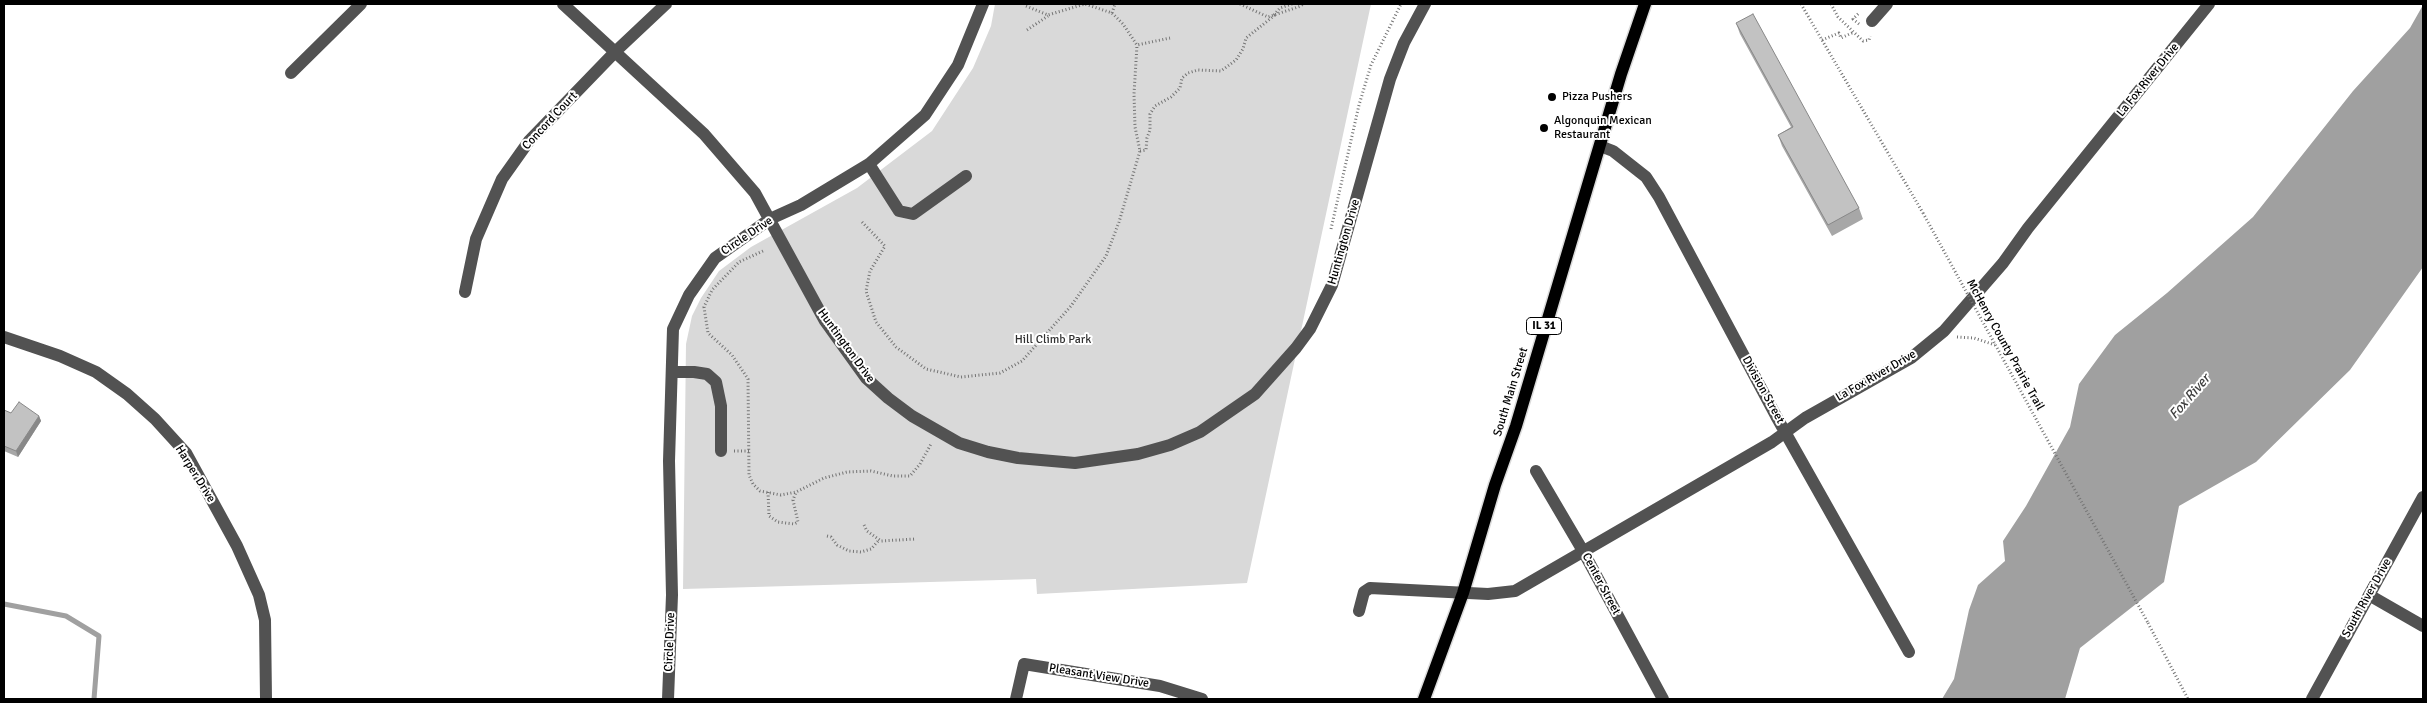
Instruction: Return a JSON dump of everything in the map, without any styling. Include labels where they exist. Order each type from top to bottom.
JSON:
[{"type":"main road","name":"South Main Street","points":[[1424,699],[1463,593],[1495,485],[1516,426],[1621,74],[1645,4]]},
{"type":"street","points":[[291,73],[361,4]]},
{"type":"street","name":"Huntington Drive","points":[[563,4],[704,134],[755,192],[826,321],[866,378],[912,416],[959,443],[988,452],[1047,462],[1075,463],[1138,454],[1170,445],[1200,432],[1255,394],[1276,374],[1310,329],[1323,305],[1340,264],[1368,152],[1390,79],[1404,43],[1425,4]]},
{"type":"street","name":"Concord Court","points":[[464,292],[476,239],[502,179],[529,141],[616,51],[666,4]]},
{"type":"street","name":"Circle Drive","points":[[668,699],[672,595],[669,462],[673,330],[689,295],[715,258],[770,219],[801,205],[869,164],[925,115],[958,65],[983,4]]},
{"type":"street","points":[[1868,28],[1887,4]]},
{"type":"street","name":"La Fox River Drive","points":[[1359,611],[1364,592],[1370,588],[1463,593],[1509,593],[1772,442],[1805,418],[1911,358],[1944,331],[2003,263],[2028,228],[2209,4]]},
{"type":"street","name":"Division Street","points":[[1600,146],[1613,151],[1646,177],[1659,196],[1786,431],[1909,652]]},
{"type":"street","points":[[869,164],[899,211],[913,214],[966,176]]},
{"type":"street","name":"Harper Drive","points":[[4,337],[60,356],[96,372],[127,394],[155,418],[186,454],[237,546],[259,595],[266,620],[266,699]]},
{"type":"street","points":[[672,372],[707,374],[716,382],[721,406],[721,452]]},
{"type":"street","name":"Center Street","points":[[1536,471],[1583,550],[1663,699]]},
{"type":"street","name":"South River Drive","points":[[2312,699],[2423,497]]},
{"type":"street","points":[[2368,595],[2423,626]]},
{"type":"street","name":"Pleasant View Drive","points":[[1016,699],[1024,664],[1160,686],[1202,699]]},
{"type":"path","points":[[862,222],[885,246],[870,271],[866,291],[876,322],[896,347],[926,369],[960,377],[1000,373],[1022,361],[1071,306],[1106,256],[1130,190],[1140,151],[1135,127],[1134,94],[1137,45],[1123,24],[1112,13],[1085,4],[1048,15],[1028,30]]},
{"type":"path","points":[[1112,13],[1115,4]]},
{"type":"path","points":[[1240,4],[1268,17],[1302,6],[1303,4]]},
{"type":"path","points":[[1140,151],[1146,150],[1150,130],[1150,114],[1155,106],[1171,98],[1180,88],[1182,78],[1188,73],[1198,70],[1221,70],[1236,60],[1243,49],[1246,38],[1280,8],[1292,4]]},
{"type":"path","points":[[1330,232],[1359,105],[1371,65],[1401,4]]},
{"type":"path","name":"McHenry County Prairie Trail","points":[[1801,4],[1923,214],[2188,699]]},
{"type":"path","points":[[1831,4],[1838,17],[1866,42],[1871,36],[1868,28],[1860,12],[1853,19],[1868,28]]},
{"type":"path","points":[[1026,6],[1048,15]]},
{"type":"path","points":[[1822,40],[1839,33],[1841,38],[1854,32]]},
{"type":"path","points":[[1137,45],[1170,38]]},
{"type":"path","points":[[764,251],[739,262],[712,290],[704,307],[708,334],[732,355],[748,379],[749,475],[753,484],[760,491],[781,495],[796,492],[824,478],[846,472],[871,471],[893,476],[910,476],[920,464],[931,444]]},
{"type":"path","points":[[1944,331],[1961,339],[1974,338],[1995,345]]},
{"type":"path","points":[[768,492],[769,516],[778,522],[794,524],[798,522],[793,500],[796,492]]},
{"type":"path","points":[[864,525],[867,531],[879,540],[916,539]]},
{"type":"path","points":[[827,536],[831,537],[837,545],[849,551],[861,552],[871,549],[879,540]]},
{"type":"green space","name":"Hill Climb Park","points":[[995,4],[1371,4],[1247,583],[1037,594],[1036,579],[683,589],[686,344],[692,316],[701,298],[719,271],[751,247],[857,188],[932,131],[973,68],[991,26]]},
{"type":"water","name":"Fox River","points":[[2423,5],[2423,267],[2350,370],[2256,462],[2179,506],[2164,582],[2080,648],[2065,699],[1942,699],[1954,679],[1969,610],[1978,585],[2005,561],[2003,541],[2026,506],[2070,427],[2079,384],[2115,335],[2167,293],[2253,217],[2353,91],[2410,28]]},
{"type":"building","points":[[1753,14],[1859,208],[1828,225],[1778,135],[1793,127],[1736,23]]},
{"type":"building","points":[[19,402],[39,416],[16,451],[4,446],[4,410],[11,413]]},
{"type":"waterway","points":[[4,604],[66,616],[99,636],[94,699]]},
{"type":"place","name":"Pizza Pushers","points":[[1552,97]]},
{"type":"place","name":"Algonquin Mexican Restaurant","points":[[1544,128]]}]
